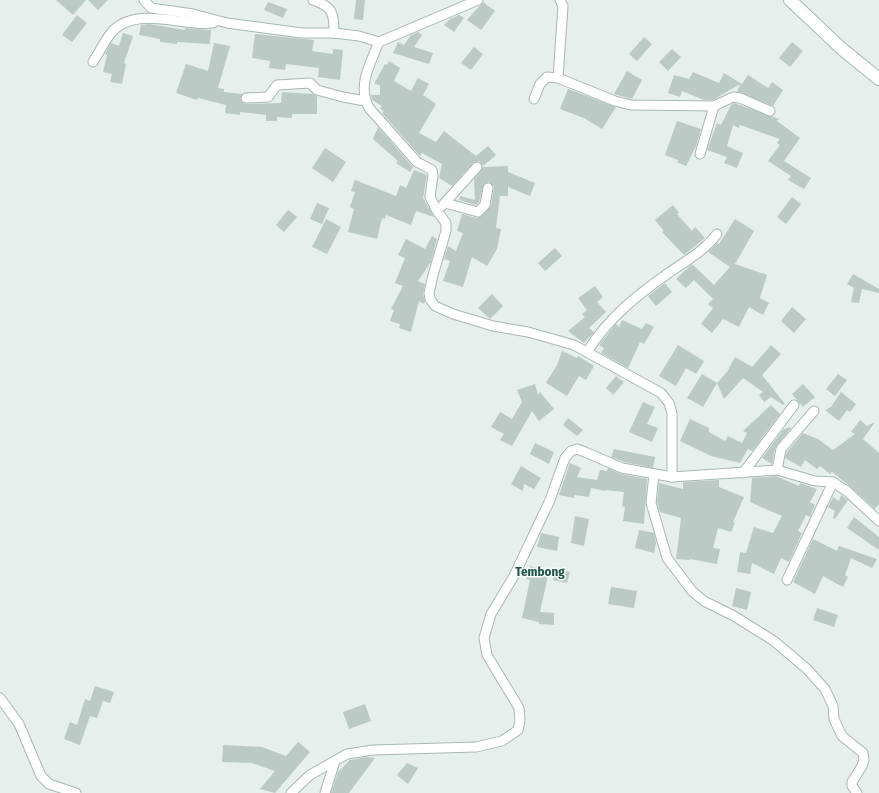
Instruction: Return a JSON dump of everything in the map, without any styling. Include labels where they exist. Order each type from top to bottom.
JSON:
[{"type":"street","points":[[144,0],[151,8],[193,14],[227,23],[302,33],[359,36],[379,42],[478,0]]},
{"type":"street","points":[[312,0],[326,5],[332,12],[334,34]]},
{"type":"street","points":[[558,78],[563,6],[560,0]]},
{"type":"street","points":[[790,0],[842,49],[879,79]]},
{"type":"street","points":[[93,62],[112,33],[119,26],[142,18],[196,23],[227,23]]},
{"type":"street","points":[[379,42],[367,73],[363,92],[365,101],[369,108],[417,162],[432,170],[433,175],[430,197],[437,211],[446,223],[446,231],[429,293],[430,299],[435,306],[453,314],[493,326],[574,345],[661,393],[669,403],[672,413],[672,477]]},
{"type":"street","points":[[534,99],[543,79],[547,77],[558,78],[614,101],[631,105],[714,106],[733,97],[740,98],[770,111]]},
{"type":"street","points":[[246,98],[268,97],[277,85],[310,83],[317,90],[343,98],[365,101]]},
{"type":"street","points":[[700,154],[714,106]]},
{"type":"street","points":[[437,211],[477,167]]},
{"type":"street","points":[[445,203],[478,212],[485,205],[488,188]]},
{"type":"street","points":[[587,352],[603,328],[612,318],[635,298],[707,247],[717,234]]},
{"type":"street","points":[[743,473],[794,405]]},
{"type":"street","points":[[777,470],[781,449],[814,411]]},
{"type":"street","points":[[291,793],[310,775],[347,754],[373,750],[476,746],[502,741],[518,730],[520,721],[519,708],[487,655],[484,638],[492,614],[514,576],[550,500],[565,458],[571,451],[577,449],[622,468],[672,477],[777,470],[815,481],[833,482],[848,492],[879,521]]},
{"type":"street","points":[[654,474],[651,503],[667,558],[692,590],[704,600],[734,616],[774,642],[807,669],[825,689],[833,706],[834,718],[842,736],[863,753],[864,760],[862,766],[852,782],[852,786],[857,793]]},
{"type":"street","points":[[787,580],[833,482]]},
{"type":"street","points":[[0,698],[19,724],[41,776],[49,784],[76,793]]},
{"type":"street","points":[[325,793],[335,761]]},
{"type":"building","points":[[56,0],[86,0],[73,15]]},
{"type":"building","points":[[88,0],[108,0],[98,10]]},
{"type":"building","points":[[356,0],[365,0],[363,20],[354,19]]},
{"type":"building","points":[[268,2],[287,9],[283,18],[264,10]]},
{"type":"building","points":[[483,2],[495,11],[481,30],[467,20]]},
{"type":"building","points":[[77,15],[87,23],[72,42],[62,35]]},
{"type":"building","points":[[459,15],[464,18],[454,32],[444,25],[450,19]]},
{"type":"building","points":[[149,24],[185,30],[185,28],[211,30],[210,44],[177,42],[177,44],[160,42],[160,39],[139,35],[141,25]]},
{"type":"building","points":[[418,32],[422,35],[414,47],[433,53],[429,64],[393,53],[398,42],[404,45],[411,35]]},
{"type":"building","points":[[123,33],[133,36],[124,63],[126,64],[122,84],[110,82],[112,74],[103,72],[107,55],[105,54],[111,43],[119,46]]},
{"type":"building","points":[[255,34],[314,40],[312,51],[333,54],[333,49],[343,50],[340,80],[318,77],[319,68],[286,64],[285,70],[269,68],[270,61],[252,58]]},
{"type":"building","points":[[644,37],[652,44],[637,61],[629,54]]},
{"type":"building","points":[[792,42],[803,51],[790,67],[779,58]]},
{"type":"building","points":[[214,43],[230,46],[218,88],[224,89],[224,92],[242,94],[241,101],[246,104],[281,103],[282,92],[313,94],[317,96],[317,114],[292,114],[292,118],[277,117],[277,121],[266,121],[266,115],[240,112],[240,115],[225,113],[226,105],[198,98],[197,100],[176,93],[186,64],[208,71]]},
{"type":"building","points":[[474,47],[483,54],[471,70],[461,63]]},
{"type":"building","points":[[672,49],[681,57],[668,71],[659,62]]},
{"type":"building","points":[[389,61],[400,68],[394,81],[411,91],[418,78],[429,84],[423,95],[436,104],[419,133],[436,142],[444,131],[476,156],[488,146],[496,155],[483,166],[479,161],[473,163],[452,186],[439,178],[442,164],[422,153],[420,156],[382,113],[384,111],[380,109],[382,106],[372,100],[371,95],[380,95],[380,85],[374,84],[385,64],[387,65]]},
{"type":"building","points":[[627,71],[642,80],[632,99],[614,94]]},
{"type":"building","points":[[693,72],[719,83],[724,73],[742,84],[748,75],[768,88],[772,82],[783,90],[773,106],[737,92],[740,84],[713,100],[704,100],[682,91],[680,97],[668,93],[674,75],[689,79]]},
{"type":"building","points":[[568,89],[616,107],[602,129],[584,118],[560,109]]},
{"type":"building","points":[[734,103],[779,119],[777,121],[800,138],[784,161],[811,178],[804,189],[788,180],[791,176],[768,161],[780,145],[777,143],[780,139],[740,125],[739,128],[733,125],[727,146],[743,153],[737,168],[724,163],[727,157],[707,150],[717,123],[721,125],[731,105]]},
{"type":"building","points":[[677,121],[701,129],[696,146],[686,166],[677,162],[678,160],[665,155]]},
{"type":"building","points":[[378,127],[413,167],[410,172],[396,163],[398,161],[373,139]]},
{"type":"building","points":[[325,148],[346,162],[333,182],[312,168]]},
{"type":"building","points":[[508,166],[508,172],[535,183],[530,196],[508,187],[508,196],[500,196],[496,228],[501,229],[497,249],[487,266],[472,257],[463,287],[443,281],[450,261],[444,259],[448,246],[456,251],[463,233],[457,231],[462,214],[477,218],[482,216],[491,206],[494,186],[489,182],[484,184],[479,202],[476,205],[459,200],[460,196],[475,200],[474,179],[483,167]]},
{"type":"building","points":[[414,170],[427,175],[423,198],[434,217],[416,211],[411,225],[386,215],[385,219],[382,218],[377,239],[348,232],[354,209],[350,207],[355,192],[351,191],[355,180],[396,196],[400,185],[406,188]]},
{"type":"building","points":[[792,197],[801,204],[786,224],[777,217]]},
{"type":"building","points":[[317,203],[329,208],[322,224],[310,219]]},
{"type":"building","points":[[673,205],[679,213],[677,214],[692,231],[695,227],[705,238],[684,255],[662,232],[664,231],[655,220]]},
{"type":"building","points":[[288,210],[297,217],[284,232],[276,225]]},
{"type":"building","points":[[326,219],[341,227],[327,254],[312,247]]},
{"type":"building","points":[[735,219],[754,231],[735,264],[767,275],[760,298],[769,303],[763,315],[749,307],[739,327],[723,319],[712,333],[701,324],[713,308],[708,304],[713,299],[694,280],[686,288],[676,279],[692,264],[714,285],[730,267],[708,252],[717,243],[719,244]]},
{"type":"building","points":[[432,236],[437,239],[431,262],[418,281],[425,284],[423,294],[425,301],[424,304],[419,301],[411,332],[399,328],[400,324],[390,321],[394,310],[391,309],[403,286],[395,283],[405,258],[398,255],[406,239],[425,249]]},
{"type":"building","points":[[555,248],[562,256],[545,271],[538,263]]},
{"type":"building","points":[[853,274],[879,289],[879,293],[862,289],[859,303],[851,302],[854,288],[847,284]]},
{"type":"building","points":[[665,283],[672,292],[656,306],[648,296]]},
{"type":"building","points":[[595,286],[603,297],[597,302],[606,312],[589,328],[594,332],[584,343],[568,331],[585,317],[582,314],[587,310],[578,298]]},
{"type":"building","points":[[492,294],[503,306],[490,319],[478,308]]},
{"type":"building","points":[[792,307],[806,319],[794,333],[781,321]]},
{"type":"building","points":[[622,320],[642,329],[646,323],[654,327],[644,344],[640,342],[628,368],[601,353],[604,348],[599,345],[616,324],[619,327]]},
{"type":"building","points":[[678,345],[704,361],[696,374],[686,368],[676,386],[659,376]]},
{"type":"building","points":[[771,345],[781,354],[762,375],[785,404],[783,405],[771,397],[764,402],[759,395],[763,392],[743,378],[724,399],[717,383],[727,372],[735,357],[752,367]]},
{"type":"building","points":[[562,351],[577,358],[578,356],[594,366],[586,380],[579,376],[567,396],[546,383],[557,365]]},
{"type":"building","points":[[702,374],[717,383],[703,407],[687,398]]},
{"type":"building","points":[[838,374],[847,380],[835,396],[826,389]]},
{"type":"building","points":[[616,376],[624,382],[613,395],[606,388]]},
{"type":"building","points":[[535,384],[538,395],[540,392],[554,409],[539,421],[532,411],[512,446],[500,440],[504,434],[491,427],[500,412],[512,419],[522,402],[517,390]]},
{"type":"building","points":[[803,384],[815,397],[803,407],[792,394]]},
{"type":"building","points":[[841,392],[856,404],[850,412],[847,410],[839,421],[825,410],[831,407]]},
{"type":"building","points":[[643,402],[655,407],[647,424],[658,428],[652,442],[629,432]]},
{"type":"building","points":[[771,405],[780,414],[752,451],[748,449],[740,463],[711,456],[680,441],[690,419],[709,428],[709,432],[725,441],[728,436],[742,443],[747,433],[743,431]]},
{"type":"building","points":[[568,418],[583,430],[577,436],[563,425]]},
{"type":"building","points":[[860,420],[867,426],[875,422],[863,439],[879,453],[879,504],[875,509],[832,472],[830,474],[820,466],[817,469],[805,460],[801,467],[785,458],[787,452],[803,433],[818,439],[833,450],[855,434],[851,432]]},
{"type":"building","points":[[789,427],[791,428],[775,448],[772,464],[762,458],[783,430]]},
{"type":"building","points":[[535,443],[554,452],[549,464],[530,454]]},
{"type":"building","points":[[614,449],[655,457],[653,468],[624,462],[611,457]]},
{"type":"building","points":[[570,463],[581,468],[577,477],[597,480],[600,470],[607,471],[608,468],[621,474],[647,479],[644,524],[623,521],[625,507],[622,506],[624,492],[605,491],[591,488],[589,497],[575,495],[574,498],[559,495]]},
{"type":"building","points":[[521,466],[541,478],[534,489],[524,484],[523,491],[511,484]]},
{"type":"building","points":[[776,476],[799,486],[800,483],[817,489],[810,502],[815,505],[810,517],[806,515],[798,531],[802,533],[789,562],[781,558],[774,574],[752,563],[750,574],[737,572],[740,552],[746,553],[754,527],[773,533],[782,516],[750,502],[752,478]]},
{"type":"building","points":[[719,480],[719,487],[744,497],[733,522],[735,523],[731,532],[718,528],[713,548],[720,549],[717,564],[690,559],[676,559],[681,518],[660,512],[657,502],[659,483],[683,489],[683,482]]},
{"type":"building","points":[[841,495],[848,500],[835,519],[833,518],[835,511],[828,507],[833,497],[839,501]]},
{"type":"building","points":[[575,516],[589,519],[584,546],[571,543]]},
{"type":"building","points":[[854,517],[879,537],[879,550],[847,528]]},
{"type":"building","points":[[639,530],[654,533],[656,543],[654,553],[635,548]]},
{"type":"building","points":[[541,533],[559,537],[557,551],[537,547]]},
{"type":"building","points":[[813,539],[837,551],[839,546],[877,559],[872,568],[851,558],[845,575],[848,577],[843,587],[823,576],[815,594],[793,582]]},
{"type":"building","points":[[530,566],[549,571],[540,612],[554,613],[554,625],[539,624],[539,622],[522,618],[530,580],[526,579]]},
{"type":"building","points":[[555,569],[570,572],[567,583],[553,580]]},
{"type":"building","points":[[611,587],[637,591],[634,608],[608,604]]},
{"type":"building","points":[[736,588],[751,592],[747,610],[732,606]]},
{"type":"building","points":[[817,608],[838,615],[834,627],[813,620]]},
{"type":"building","points":[[95,686],[114,692],[110,703],[103,701],[97,718],[90,716],[80,745],[64,739],[70,722],[77,725],[85,699],[90,701]]},
{"type":"building","points":[[365,704],[371,721],[349,729],[343,712]]},
{"type":"building","points":[[298,742],[310,752],[275,793],[260,789],[275,771],[252,763],[222,762],[223,745],[262,747],[286,756]]},
{"type":"building","points":[[367,757],[375,758],[349,793],[331,793],[338,772],[350,760]]},
{"type":"building","points":[[407,763],[418,768],[408,784],[397,775]]},
{"type":"district","name":"Tembong","points":[[540,571]]}]
